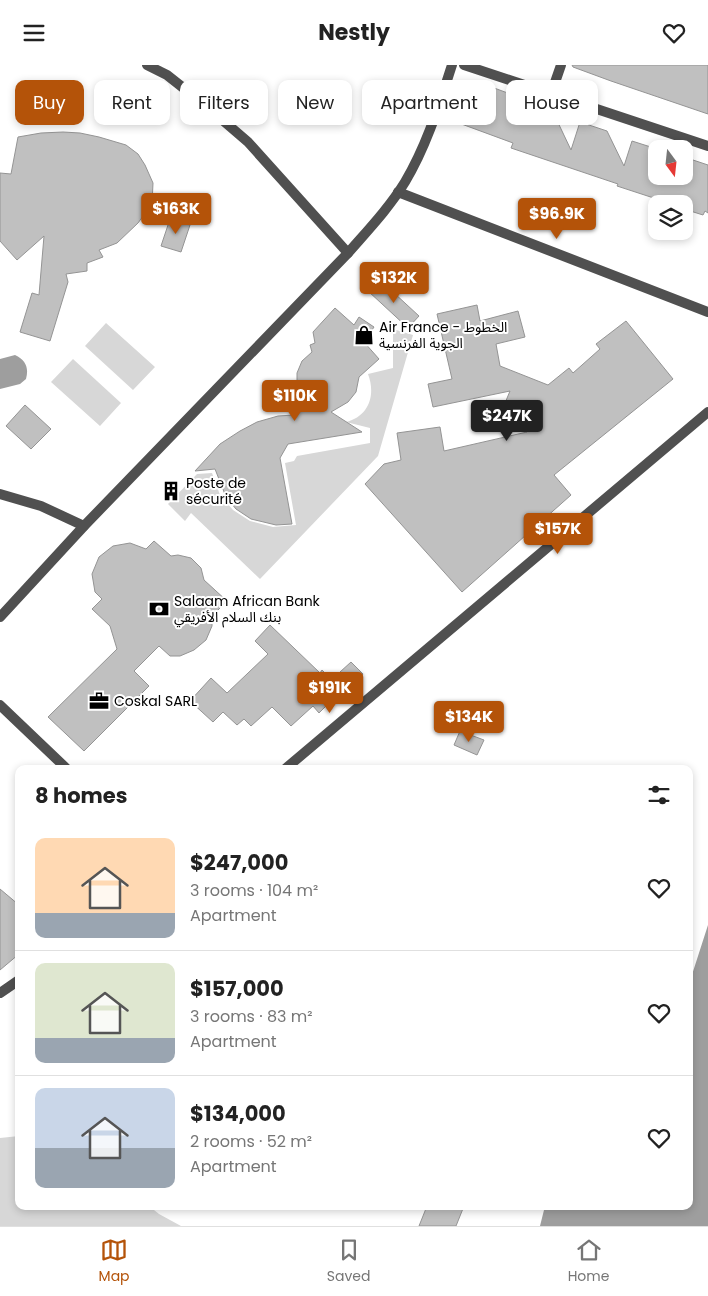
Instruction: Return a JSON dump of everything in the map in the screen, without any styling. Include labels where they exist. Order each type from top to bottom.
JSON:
[{"type":"street","points":[[147,65],[168,75],[248,143],[348,253]]},
{"type":"street","points":[[0,617],[84,526],[373,225],[398,192],[416,161],[432,123],[452,65]]},
{"type":"street","points":[[464,65],[509,80]]},
{"type":"street","points":[[556,80],[561,65]]},
{"type":"street","points":[[598,110],[708,146]]},
{"type":"street","points":[[398,192],[708,312]]},
{"type":"street","points":[[290,765],[708,412]]},
{"type":"street","points":[[0,494],[41,506],[84,526]]},
{"type":"street","points":[[0,705],[63,765]]},
{"type":"street","points":[[0,993],[15,983]]},
{"type":"shaded area","points":[[106,323],[155,367],[133,390],[85,346]]},
{"type":"shaded area","points":[[393,329],[413,335],[378,456],[260,579],[191,513],[185,521],[168,504],[197,474],[212,473],[220,495],[233,510],[250,521],[273,527],[296,525],[285,463],[294,461],[297,456],[370,443],[370,428],[346,422],[360,415],[369,404],[371,390],[368,374],[393,368]]},
{"type":"shaded area","points":[[15,355],[22,359],[26,365],[26,379],[20,384],[0,389],[0,359]]},
{"type":"shaded area","points":[[73,359],[121,403],[100,426],[51,382]]},
{"type":"shaded area","points":[[708,925],[708,1226],[540,1226],[544,1210],[693,1210],[693,972]]},
{"type":"shaded area","points":[[15,1136],[15,1210],[154,1210],[181,1226],[0,1226],[0,1138]]},
{"type":"building","points":[[572,65],[708,65],[708,114],[611,81]]},
{"type":"building","points":[[496,89],[506,92],[506,125],[559,125],[571,150],[579,125],[589,125],[607,131],[624,166],[632,141],[648,146],[648,185],[693,185],[693,160],[708,165],[708,213],[705,211],[703,215],[693,212],[693,195],[648,196],[617,186],[618,184],[511,148],[513,143],[464,125],[496,125]]},
{"type":"building","points":[[63,132],[99,137],[126,145],[138,154],[153,183],[152,204],[138,223],[117,243],[99,250],[103,257],[87,263],[87,271],[66,274],[68,282],[50,341],[20,332],[32,293],[39,295],[44,236],[17,260],[0,241],[0,173],[11,174],[18,137]]},
{"type":"building","points":[[170,219],[190,225],[181,252],[161,246]]},
{"type":"building","points":[[380,280],[419,316],[408,328],[368,291]]},
{"type":"building","points":[[477,305],[480,321],[518,311],[525,337],[496,344],[500,366],[548,385],[569,368],[573,373],[600,349],[596,344],[626,321],[673,379],[554,475],[571,495],[462,592],[365,484],[384,464],[401,460],[397,433],[440,427],[444,451],[527,432],[498,420],[510,391],[433,407],[428,384],[452,379],[437,314]]},
{"type":"building","points":[[335,308],[354,325],[359,317],[374,327],[364,342],[379,359],[359,377],[356,392],[348,402],[331,412],[362,432],[288,444],[280,458],[292,524],[276,525],[251,519],[236,509],[226,497],[215,469],[195,471],[220,444],[240,431],[257,422],[278,416],[294,415],[302,398],[297,386],[297,373],[302,361],[312,352],[310,345],[315,343],[313,332]]},
{"type":"building","points":[[25,405],[51,429],[31,449],[6,426]]},
{"type":"building","points":[[154,541],[171,556],[178,555],[191,558],[201,568],[204,580],[227,601],[212,616],[212,626],[206,640],[194,650],[180,656],[170,656],[159,646],[134,671],[149,686],[84,751],[48,717],[117,649],[110,626],[92,609],[102,599],[95,592],[92,574],[99,557],[113,546],[130,543],[146,549]]},
{"type":"building","points":[[270,625],[320,673],[322,670],[342,690],[319,713],[313,706],[291,726],[272,707],[251,726],[244,719],[237,725],[223,712],[213,722],[190,701],[211,678],[227,693],[268,654],[255,641]]},
{"type":"building","points":[[351,662],[363,674],[353,685],[340,672]]},
{"type":"building","points":[[460,731],[484,740],[477,755],[454,745]]},
{"type":"building","points":[[0,889],[15,902],[15,957],[0,970]]},
{"type":"building","points":[[425,1210],[462,1210],[456,1226],[419,1226]]},
{"type":"place","name":"Air France - الخطوط الجوية الفرنسية","points":[[364,335]]},
{"type":"place","name":"Poste de sécurité","points":[[171,491]]},
{"type":"place","name":"Salaam African Bank بنك السلام الأفريقي","points":[[159,609]]},
{"type":"place","name":"Coskal SARL","points":[[99,701]]}]
